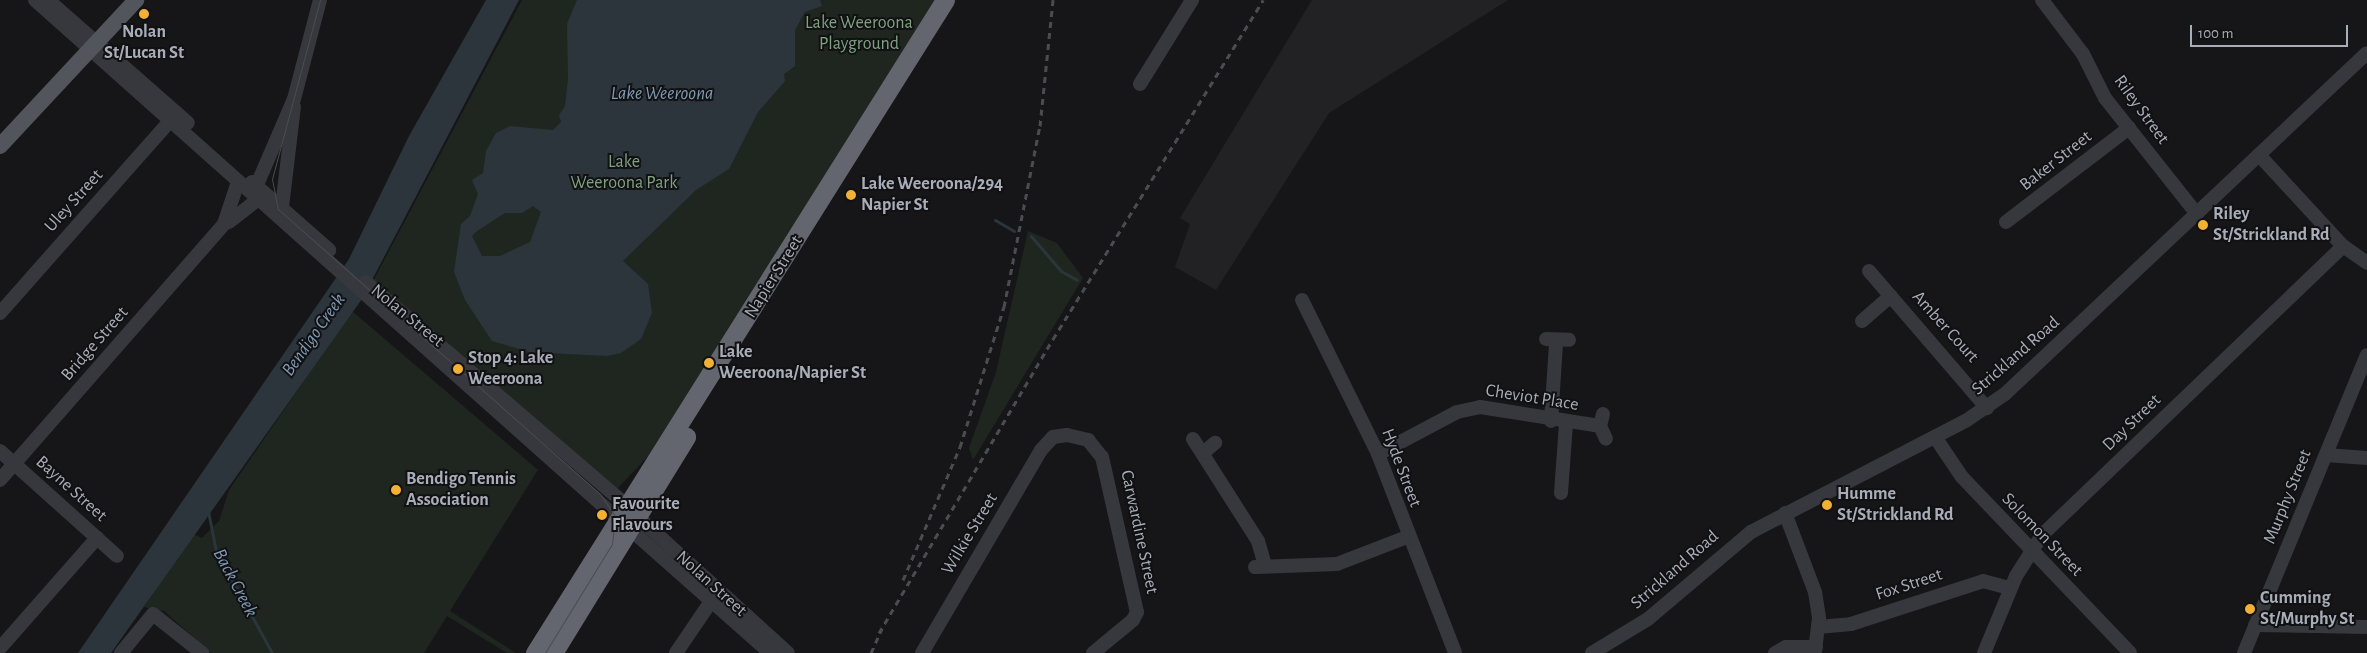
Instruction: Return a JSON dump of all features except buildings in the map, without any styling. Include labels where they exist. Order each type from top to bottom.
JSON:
[{"type":"highway","name":"Napier Street","points":[[535,653],[628,518],[864,140],[945,0]]},
{"type":"highway","name":"Napier Street","points":[[864,140],[956,0]]},
{"type":"highway","name":"Napier Street","points":[[553,653],[628,518]]},
{"type":"main road","points":[[0,146],[92,43],[136,0]]},
{"type":"street","name":"Nolan Street","points":[[35,0],[92,43]]},
{"type":"street","name":"Nolan Street","points":[[48,0],[256,194],[340,265],[715,596],[788,653]]},
{"type":"street","name":"Bridge Street","points":[[0,480],[217,233],[256,194],[294,99],[320,0]]},
{"type":"street","points":[[1140,84],[1192,0]]},
{"type":"street","name":"Riley Street","points":[[2042,0],[2077,44],[2105,98],[2197,214]]},
{"type":"street","name":"Strickland Road","points":[[1592,653],[1648,619],[1726,549],[1784,513],[1935,437],[1987,408],[2197,214],[2367,53]]},
{"type":"street","name":"Bridge Street","points":[[282,207],[294,99]]},
{"type":"street","name":"Nolan Street","points":[[174,117],[238,182],[256,194],[282,207],[340,265]]},
{"type":"street","name":"Uley Street","points":[[0,313],[174,117]]},
{"type":"street","name":"Baker Street","points":[[2006,222],[2129,128]]},
{"type":"street","points":[[2259,155],[2343,246],[2367,263]]},
{"type":"street","name":"Bridge Street","points":[[217,233],[232,210],[238,182]]},
{"type":"street","name":"Day Street","points":[[1984,653],[2010,588],[2031,550],[2343,246]]},
{"type":"street","name":"Amber Court","points":[[1870,271],[1987,408]]},
{"type":"street","name":"Amber Court","points":[[1862,321],[1891,296]]},
{"type":"street","name":"Hyde Street","points":[[1302,300],[1378,454],[1407,537],[1455,653]]},
{"type":"street","points":[[1551,421],[1557,341]]},
{"type":"street","name":"Murphy Street","points":[[2244,653],[2367,355]]},
{"type":"street","name":"Cheviot Place","points":[[1378,454],[1472,408],[1566,424],[1602,420],[1606,439]]},
{"type":"street","points":[[1560,492],[1566,424]]},
{"type":"street","name":"Wilkie Street","points":[[922,653],[1053,436]]},
{"type":"street","name":"Carwardine Street","points":[[1053,436],[1082,437],[1102,457],[1137,610],[1134,620],[1093,653]]},
{"type":"street","name":"Solomon Street","points":[[1935,437],[1957,472],[2130,653]]},
{"type":"street","points":[[1193,439],[1258,541],[1260,567],[1337,564],[1407,537]]},
{"type":"street","points":[[1203,454],[1216,443]]},
{"type":"street","name":"Bayne Street","points":[[0,451],[116,556]]},
{"type":"street","points":[[2326,455],[2367,458]]},
{"type":"street","points":[[1775,653],[1786,647],[1816,650],[1818,627],[1811,578],[1784,513]]},
{"type":"street","points":[[0,648],[97,538]]},
{"type":"street","name":"Fox Street","points":[[1818,627],[1850,624],[1983,581],[2010,588]]},
{"type":"street","name":"Nolan Street","points":[[715,596],[770,653]]},
{"type":"street","points":[[676,653],[715,596]]},
{"type":"street","points":[[121,653],[151,614],[162,616],[202,653]]},
{"type":"street","points":[[2255,625],[2367,627]]},
{"type":"shaded area","points":[[1312,0],[1508,0],[1329,113],[1216,290],[1175,267],[1190,224],[1180,218]]},
{"type":"green space","name":"Lake Weeroona Park","points":[[522,0],[935,0],[654,450],[616,490],[373,281]]},
{"type":"green space","points":[[1028,231],[1057,243],[1083,278],[973,460],[969,448],[996,372]]},
{"type":"green space","name":"Bendigo Tennis Association","points":[[352,311],[538,470],[450,611],[516,653],[507,653],[447,616],[424,653],[211,653],[164,611],[144,607],[193,534],[202,538],[219,521],[229,490]]},
{"type":"water","name":"Bendigo Creek","points":[[486,0],[519,0],[362,299],[111,653],[78,653],[349,259],[409,136]]},
{"type":"water","name":"Lake Weeroona","points":[[577,0],[820,0],[822,6],[805,12],[795,30],[795,66],[784,74],[785,81],[758,112],[729,169],[696,190],[623,261],[648,284],[652,313],[641,339],[621,353],[607,356],[529,352],[492,341],[465,300],[454,272],[461,224],[470,216],[478,194],[472,180],[483,173],[486,151],[496,133],[510,126],[553,130],[561,122],[559,115],[565,106],[568,79],[567,24]],"holes":[[[533,206],[541,212],[530,242],[500,256],[482,256],[472,236],[477,231],[505,213],[522,213]]]},
{"type":"waterway","points":[[995,220],[1014,231]]},
{"type":"waterway","points":[[1031,236],[1061,271],[1077,280]]},
{"type":"waterway","name":"Back Creek","points":[[208,511],[216,551],[272,653]]},
{"type":"tram line","points":[[320,0],[272,179],[278,209],[601,495],[615,516],[612,544],[545,653]]},
{"type":"railway","points":[[903,580],[960,447],[1004,307],[1040,126],[1053,0]]},
{"type":"railway","points":[[879,633],[1053,339],[1263,0]]},
{"type":"railway","points":[[871,653],[882,628]]},
{"type":"place","name":"Nolan St/Lucan St","points":[[144,14]]},
{"type":"place","name":"Lake Weeroona/294 Napier St","points":[[851,195]]},
{"type":"place","name":"Riley St/Strickland Rd","points":[[2203,225]]},
{"type":"place","name":"Lake Weeroona/Napier St","points":[[709,363]]},
{"type":"place","name":"Stop 4: Lake Weeroona","points":[[458,369]]},
{"type":"place","name":"Bendigo Tennis Association","points":[[396,490]]},
{"type":"place","name":"Humme St/Strickland Rd","points":[[1827,505]]},
{"type":"place","name":"Favourite Flavours","points":[[602,515]]},
{"type":"place","name":"Cumming St/Murphy St","points":[[2250,609]]},
{"type":"park label","name":"Lake Weeroona Playground","points":[[859,34]]}]
